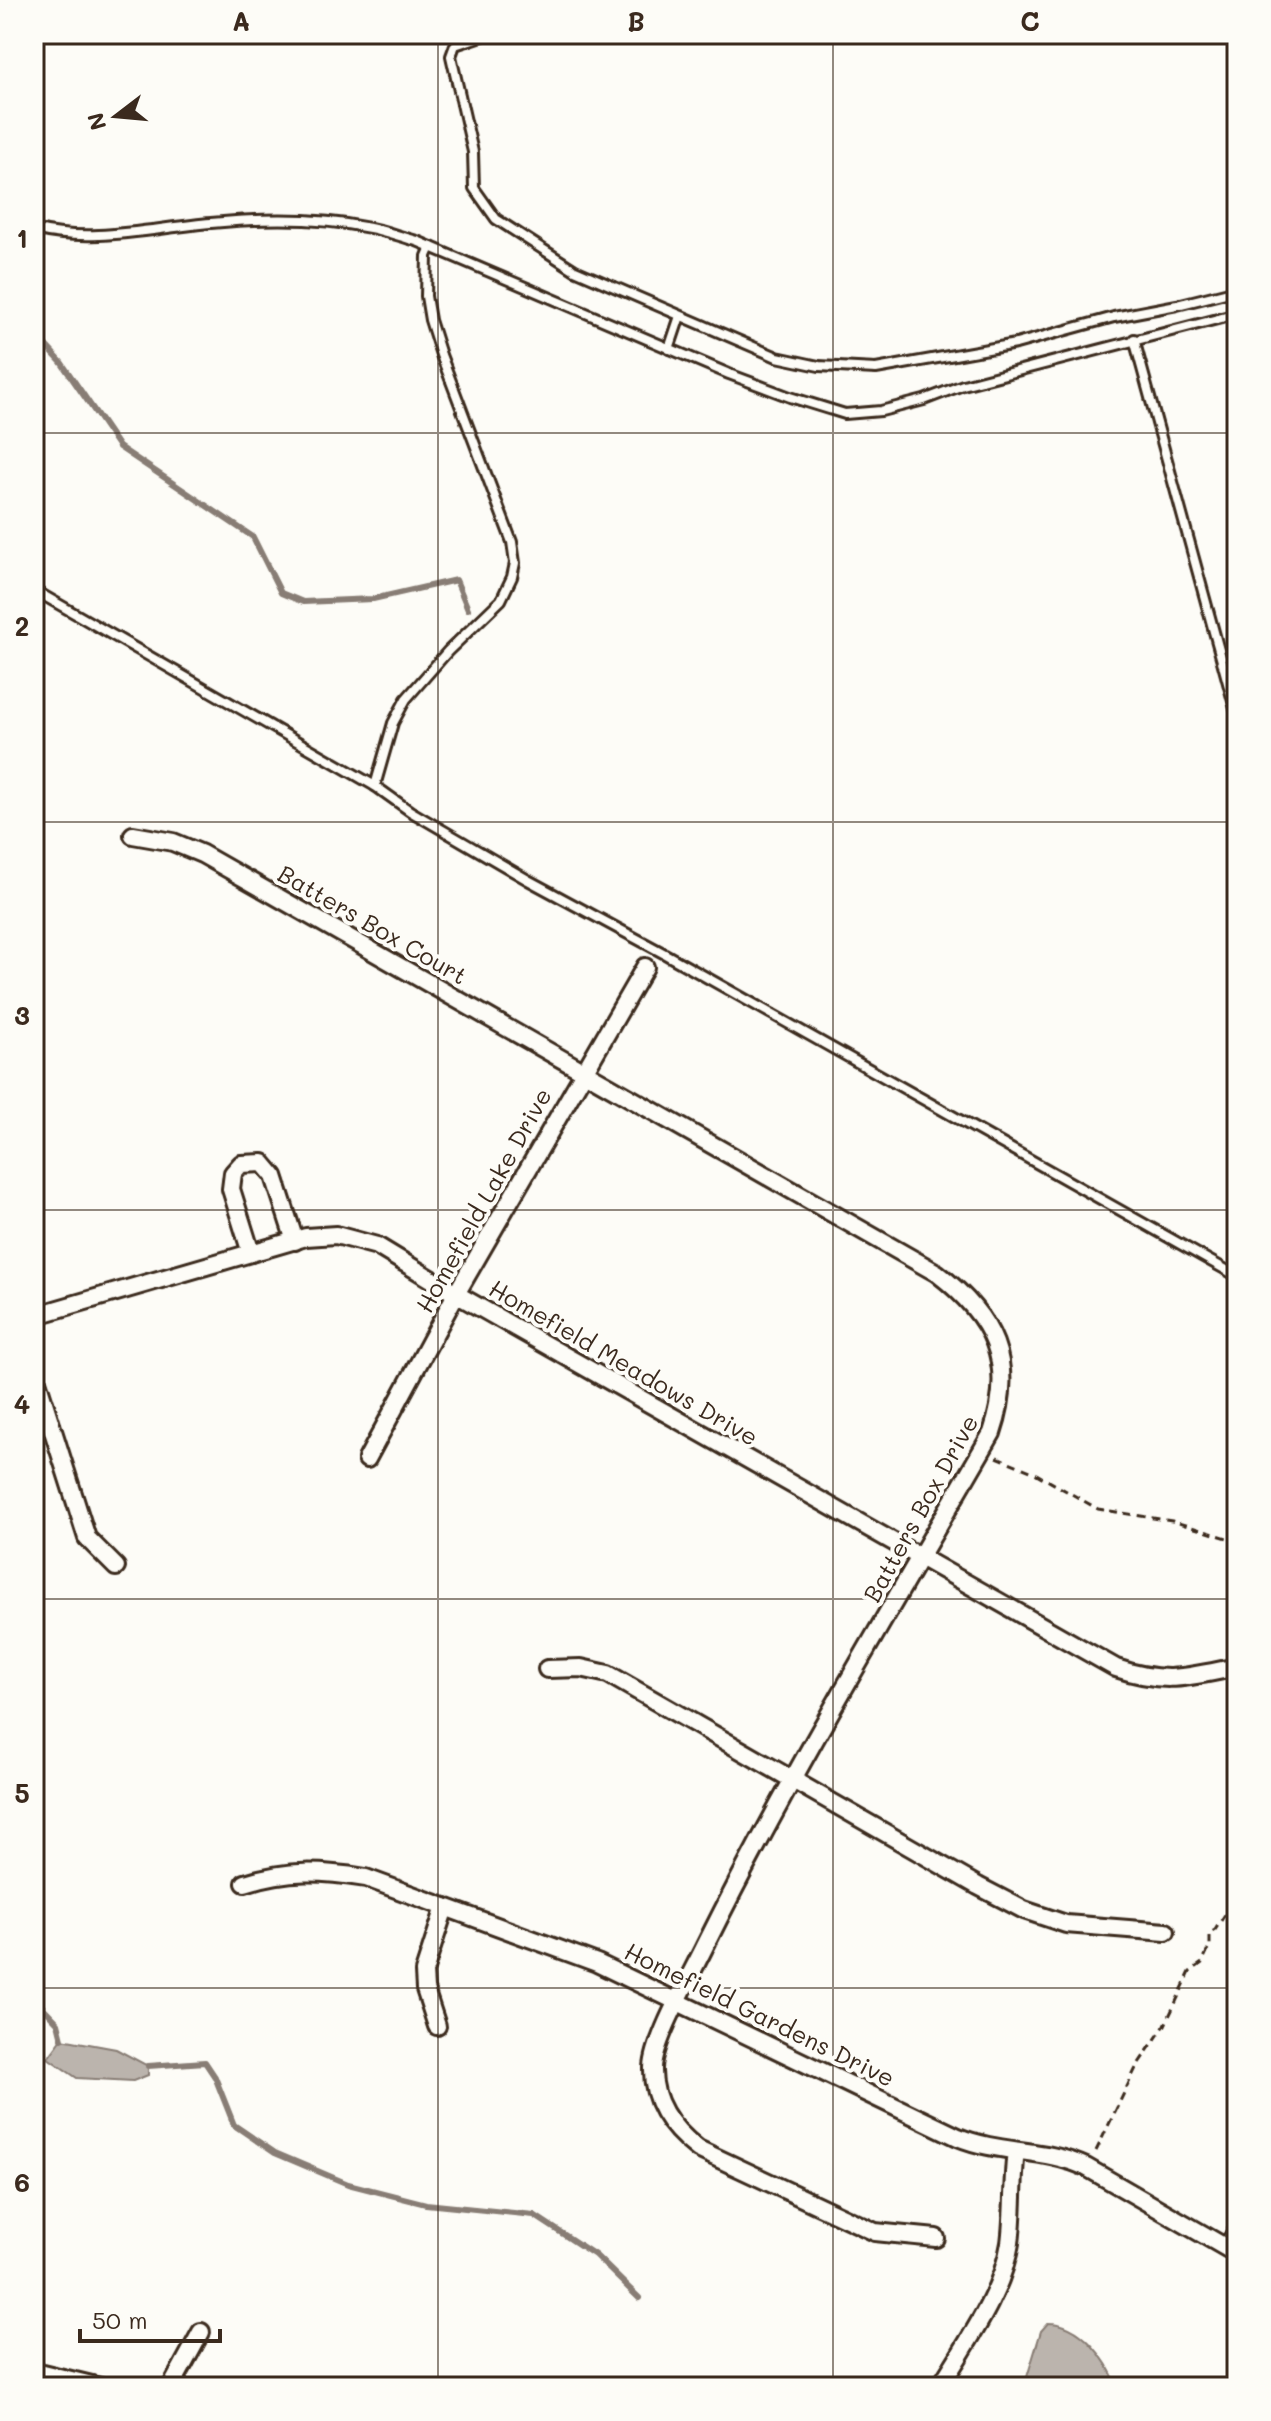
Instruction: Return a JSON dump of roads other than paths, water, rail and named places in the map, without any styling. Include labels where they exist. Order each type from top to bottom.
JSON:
[{"type":"street","name":"Batters Box Court","points":[[133,835],[173,842],[202,854],[583,1072]]},
{"type":"street","name":"Homefield Lake Drive","points":[[367,1459],[456,1294],[645,967]]},
{"type":"street","name":"Batters Box Drive","points":[[583,1072],[937,1273],[962,1293],[981,1314],[996,1344],[1002,1376],[1000,1409],[992,1433],[746,1863],[678,2001],[655,2052],[653,2069],[655,2089],[676,2132],[698,2149],[858,2226],[875,2232],[936,2238]]},
{"type":"street","points":[[251,1253],[231,1189],[233,1173],[241,1164],[263,1163],[274,1176],[295,1241]]},
{"type":"street","name":"Homefield Meadows Drive","points":[[34,1316],[295,1241],[336,1235],[377,1246],[456,1294],[1116,1668],[1141,1676],[1174,1680],[1237,1667]]},
{"type":"street","points":[[34,1371],[87,1538],[116,1567]]},
{"type":"street","points":[[547,1669],[581,1668],[608,1674],[1024,1910],[1066,1924],[1166,1932]]},
{"type":"street","name":"Homefield Gardens Drive","points":[[245,1883],[298,1871],[366,1878],[597,1963],[958,2137],[981,2146],[1068,2158],[1230,2250]]},
{"type":"street","points":[[437,2026],[425,1989],[424,1972],[445,1907]]},
{"type":"street","points":[[940,2387],[999,2280],[1010,2244],[1016,2151]]},
{"type":"street","points":[[171,2387],[201,2332]]},
{"type":"street","points":[[34,2371],[100,2387]]},
{"type":"lane","points":[[488,34],[455,45],[451,56],[473,152],[474,188],[496,219],[575,270],[777,357],[819,366],[876,369],[1016,344],[1114,317],[1237,290]]},
{"type":"lane","points":[[34,229],[57,235],[111,234],[214,222],[293,220],[369,227],[431,247],[790,397],[845,414],[881,411],[924,400],[963,385],[1237,314]]},
{"type":"lane","points":[[375,786],[393,723],[406,699],[448,651],[501,600],[515,563],[512,542],[430,320],[426,296],[427,256],[431,247]]},
{"type":"lane","points":[[669,349],[680,316]]},
{"type":"lane","points":[[1134,339],[1237,716]]},
{"type":"lane","points":[[34,590],[375,786],[410,811],[528,880],[1237,1276]]},
{"type":"lane","points":[[1230,2250],[1237,2222]]},
{"type":"waterway","points":[[34,337],[38,337],[61,362],[119,447],[253,537],[281,593],[303,602],[373,599],[456,580],[468,609]]},
{"type":"waterway","points":[[34,1998],[58,2023],[62,2039]]},
{"type":"waterway","points":[[148,2066],[205,2062],[215,2077],[234,2125],[275,2153],[348,2184],[426,2204],[534,2215],[595,2255],[639,2298]]}]
